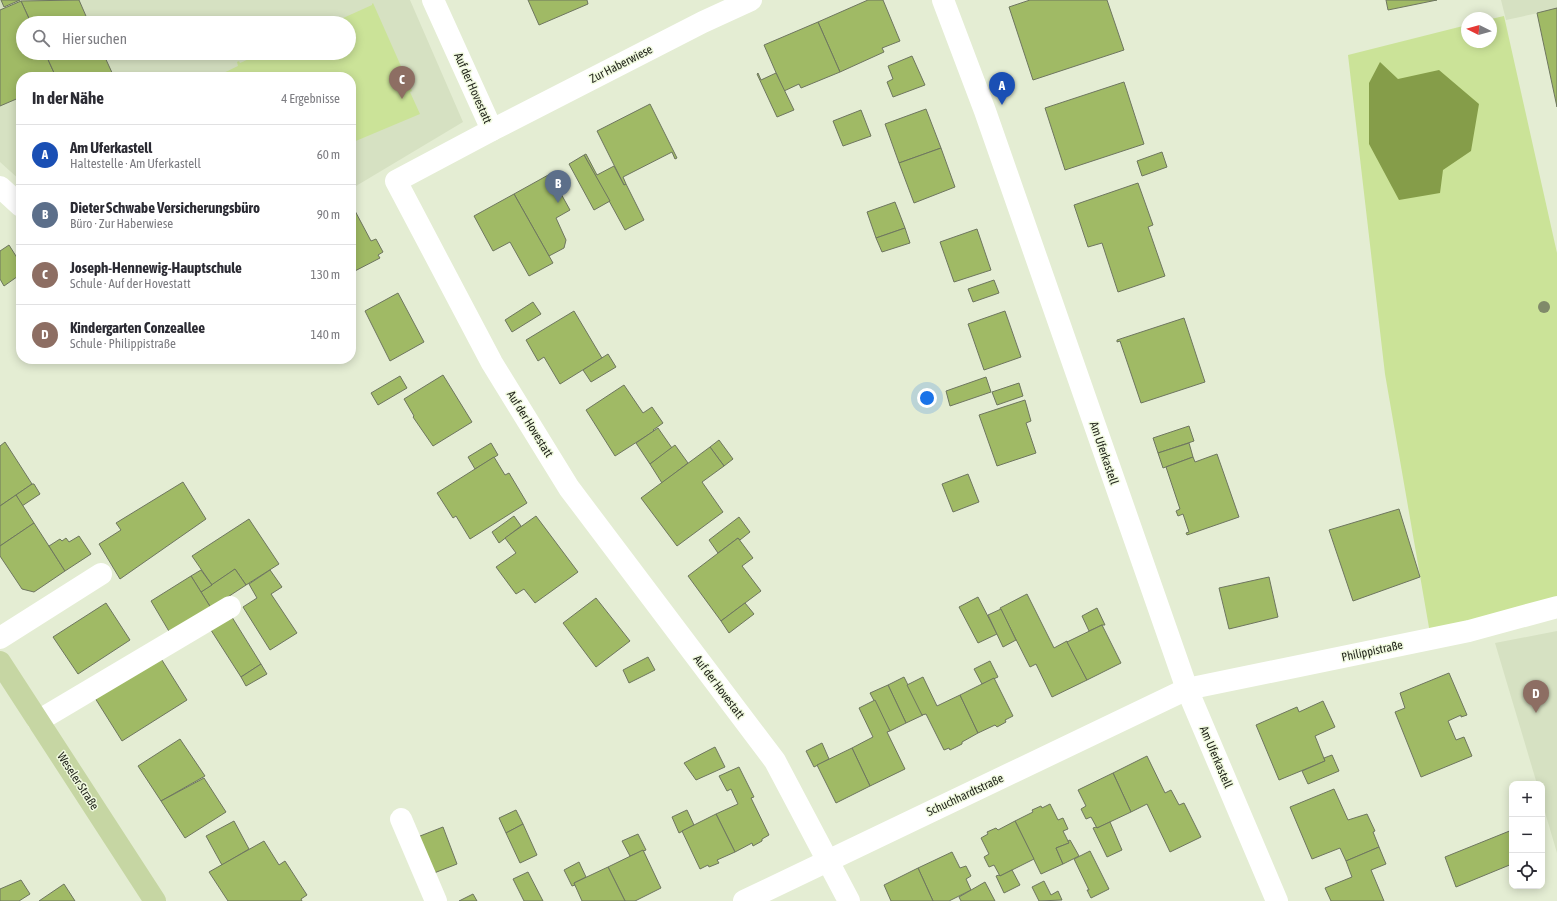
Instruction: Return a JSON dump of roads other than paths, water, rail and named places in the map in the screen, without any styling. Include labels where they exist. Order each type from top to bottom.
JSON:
[{"type":"main road","name":"Weseler Straße","points":[[0,662],[155,901]]},
{"type":"street","name":"Auf der Hovestatt","points":[[433,0],[492,130],[396,181],[492,363],[568,488],[775,761],[828,860]]},
{"type":"street","name":"Zur Haberwiese","points":[[492,130],[703,22],[751,0]]},
{"type":"street","name":"Am Uferkastell","points":[[943,0],[985,111],[1187,689],[1278,901]]},
{"type":"street","points":[[0,187],[16,201]]},
{"type":"street","points":[[0,638],[101,574]]},
{"type":"street","points":[[38,721],[230,607]]},
{"type":"street","name":"Philippistraße","points":[[1187,689],[1461,632],[1557,607]]},
{"type":"street","name":"Schuchhardtstraße","points":[[744,901],[1187,689]]},
{"type":"street","points":[[401,819],[436,901]]},
{"type":"street","points":[[828,860],[849,901]]},
{"type":"place","name":"Joseph-Hennewig-Hauptschule","points":[[402,99]]},
{"type":"place","name":"Am Uferkastell","points":[[1002,105]]},
{"type":"place","name":"Dieter Schwabe Versicherungsbüro","points":[[558,203]]},
{"type":"place","name":"Kindergarten Conzeallee","points":[[1536,713]]}]
